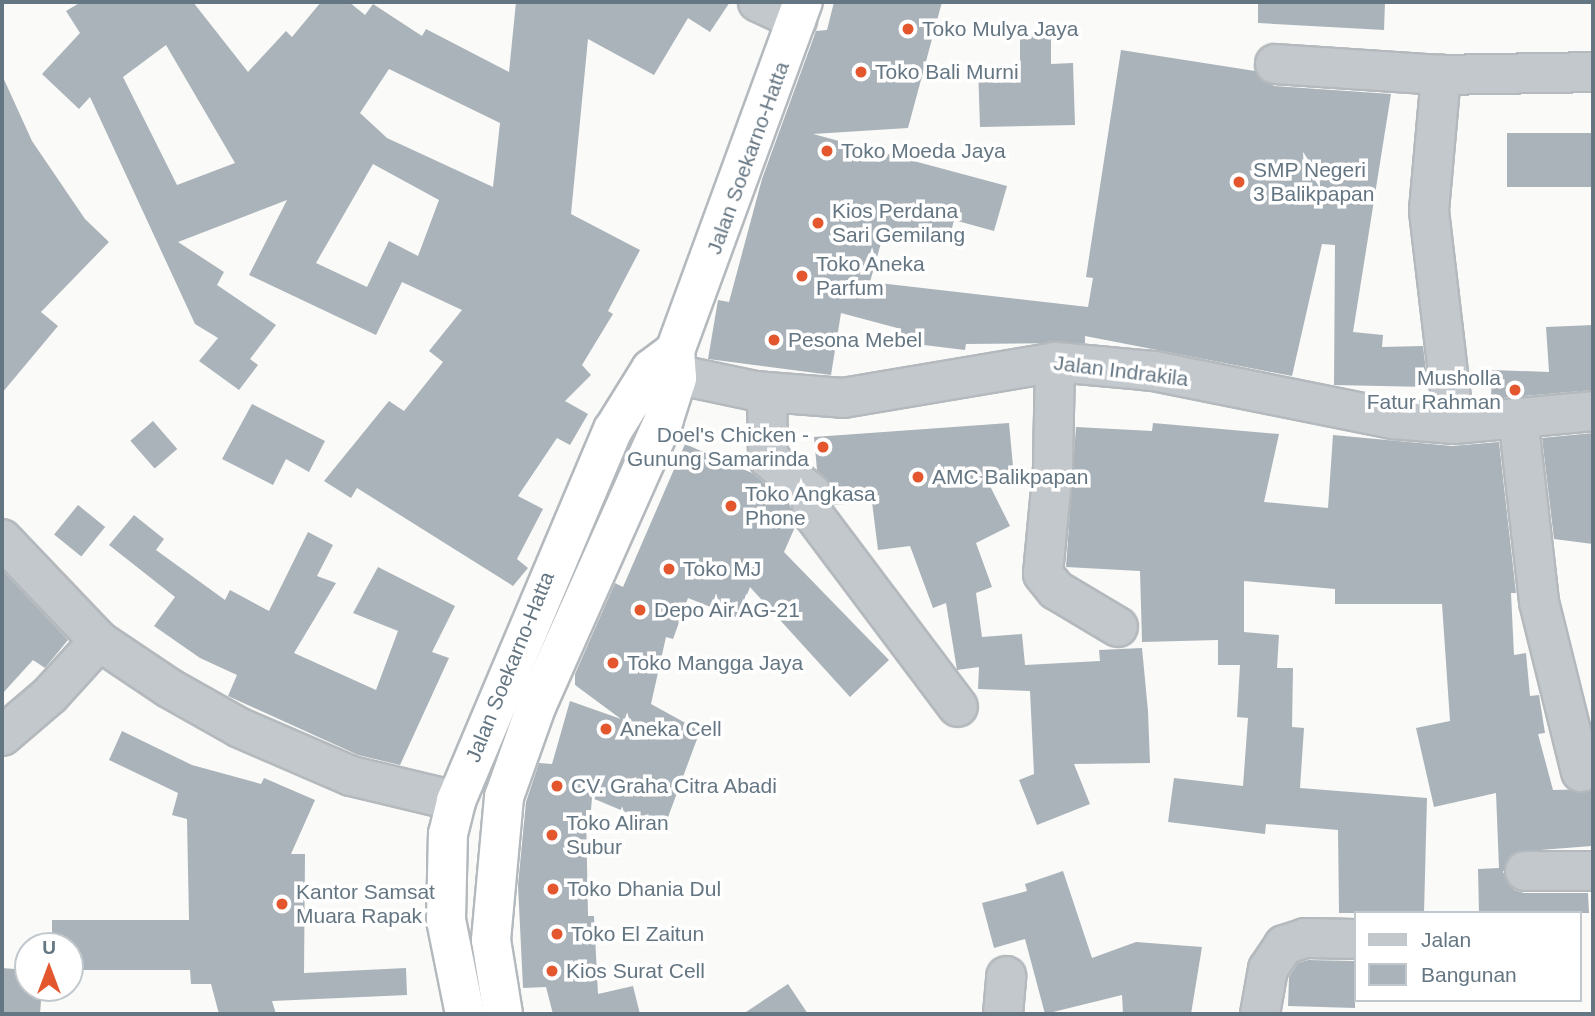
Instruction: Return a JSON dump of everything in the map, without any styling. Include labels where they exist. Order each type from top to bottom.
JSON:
[{"type":"highway","name":"Jalan Soekarno-Hatta","points":[[503,1014],[491,940],[504,797],[800,11]]},
{"type":"highway","name":"Jalan Soekarno-Hatta","points":[[465,1014],[446,920],[449,834],[456,801],[590,480],[668,366]]},
{"type":"street","points":[[758,2],[800,11]]},
{"type":"street","points":[[1275,64],[1441,75],[1593,72]]},
{"type":"street","points":[[1441,75],[1429,210],[1454,424]]},
{"type":"street","points":[[1055,362],[1053,468],[1043,574],[1056,590],[1118,627]]},
{"type":"street","name":"Jalan Indrakila","points":[[668,366],[767,393],[843,398],[1055,362],[1154,372],[1366,415],[1454,424],[1593,411]]},
{"type":"street","points":[[767,393],[768,458],[811,493],[813,514],[958,707]]},
{"type":"street","points":[[1518,417],[1539,602],[1581,772]]},
{"type":"street","points":[[5,547],[99,641],[131,665],[240,728],[351,776],[456,801]]},
{"type":"street","points":[[2,736],[50,695],[99,641]]},
{"type":"street","points":[[1525,871],[1593,871]]},
{"type":"street","points":[[1260,1014],[1268,969],[1284,944],[1305,938],[1354,939]]},
{"type":"street","points":[[1003,1014],[1006,976]]},
{"type":"building","points":[[81,2],[193,2],[248,72],[286,31],[292,37],[321,2],[349,2],[365,15],[373,4],[422,36],[426,29],[509,72],[516,2],[730,2],[710,32],[688,18],[654,75],[588,39],[571,214],[640,250],[608,311],[613,314],[582,365],[591,375],[565,401],[588,414],[570,445],[557,438],[518,496],[543,509],[517,559],[528,568],[513,586],[357,488],[351,498],[324,481],[389,401],[404,411],[443,362],[429,351],[462,310],[402,282],[376,335],[249,275],[287,200],[178,242],[224,272],[217,285],[276,325],[250,359],[258,365],[239,390],[199,361],[218,338],[195,324],[90,97],[79,109],[42,74],[80,33],[66,11]],"holes":[[[166,45],[235,163],[177,185],[123,77]],[[389,69],[500,123],[493,187],[387,138],[360,113]],[[373,164],[439,200],[418,256],[389,241],[367,287],[316,263]]]},
{"type":"building","points":[[834,2],[942,2],[908,128],[813,134],[1007,186],[994,231],[954,220],[948,244],[885,229],[870,282],[1088,307],[1093,278],[1086,277],[1121,50],[1255,71],[1274,86],[1391,94],[1353,332],[1383,335],[1382,347],[1423,346],[1428,387],[1334,385],[1335,245],[1322,244],[1292,376],[1085,336],[1085,343],[966,344],[965,350],[899,342],[901,329],[841,313],[831,375],[708,359],[718,300],[729,302],[762,179],[816,31],[827,30]]},
{"type":"building","points":[[1258,2],[1385,2],[1384,30],[1258,23]]},
{"type":"building","points":[[1020,34],[1051,39],[1051,64],[1073,63],[1075,125],[980,127],[978,66],[1020,65]]},
{"type":"building","points":[[2,75],[32,141],[85,219],[109,242],[41,312],[58,326],[2,393]]},
{"type":"building","points":[[1507,133],[1593,133],[1593,187],[1507,187]]},
{"type":"building","points":[[1593,325],[1593,390],[1491,399],[1492,370],[1549,372],[1546,327]]},
{"type":"building","points":[[252,404],[325,441],[309,472],[286,459],[273,485],[222,459]]},
{"type":"building","points":[[153,421],[177,449],[155,469],[130,441]]},
{"type":"building","points":[[1009,423],[1014,477],[987,480],[1010,526],[976,543],[992,587],[976,593],[982,637],[1022,634],[1025,665],[1100,661],[1099,650],[1142,648],[1148,711],[1150,763],[1074,764],[1090,804],[1037,825],[1019,780],[1034,774],[1030,691],[978,689],[979,667],[957,670],[946,603],[933,608],[910,546],[878,550],[872,502],[834,505],[830,483],[817,470],[814,437]]},
{"type":"building","points":[[1153,423],[1279,434],[1264,502],[1328,508],[1333,435],[1452,446],[1499,442],[1516,593],[1511,593],[1514,655],[1526,653],[1530,696],[1539,695],[1545,733],[1538,734],[1553,790],[1593,789],[1592,846],[1515,852],[1503,872],[1514,890],[1524,893],[1588,893],[1589,913],[1479,911],[1478,869],[1499,868],[1496,793],[1434,807],[1416,728],[1450,721],[1442,604],[1335,604],[1335,589],[1244,581],[1244,632],[1279,635],[1277,668],[1293,668],[1292,727],[1304,728],[1300,788],[1427,798],[1424,911],[1339,913],[1338,830],[1266,824],[1265,834],[1168,822],[1174,778],[1243,786],[1248,718],[1237,717],[1240,665],[1218,665],[1218,640],[1142,642],[1140,571],[1066,567],[1076,427],[1152,431]]},
{"type":"building","points":[[1593,433],[1593,544],[1554,539],[1542,438]]},
{"type":"building","points":[[685,444],[752,473],[790,504],[795,527],[784,552],[889,660],[850,697],[750,587],[738,618],[688,598],[673,639],[666,637],[651,704],[700,731],[664,828],[592,798],[591,810],[586,810],[588,916],[594,916],[598,994],[633,986],[640,1014],[553,1014],[546,987],[523,988],[518,885],[526,802],[539,763],[552,764],[570,701],[621,719],[575,685],[575,674],[615,583],[623,587]]},
{"type":"building","points":[[78,505],[105,527],[81,557],[54,535]]},
{"type":"building","points":[[134,515],[164,539],[156,550],[225,600],[230,590],[269,611],[308,532],[333,545],[317,576],[336,583],[294,653],[376,690],[398,631],[353,613],[378,567],[455,606],[432,652],[449,658],[400,765],[358,755],[228,696],[237,675],[200,658],[154,626],[175,597],[109,545]]},
{"type":"building","points":[[2,570],[68,640],[45,668],[33,660],[2,694]]},
{"type":"building","points":[[122,731],[192,765],[261,784],[264,778],[315,800],[291,854],[305,854],[304,973],[406,968],[407,995],[272,1001],[276,1014],[219,1014],[211,984],[191,984],[190,970],[84,970],[84,932],[52,932],[52,920],[189,920],[187,819],[172,815],[178,793],[109,760]]},
{"type":"building","points":[[1063,871],[1092,958],[1136,942],[1202,947],[1191,1014],[1123,1014],[1122,995],[1045,1014],[1025,939],[994,948],[982,903],[1027,891],[1025,884]]},
{"type":"building","points":[[1308,960],[1354,961],[1355,1008],[1288,1006],[1289,977],[1298,963]]},
{"type":"building","points":[[2,968],[14,969],[14,1002],[41,1002],[40,1014],[2,1013]]},
{"type":"building","points":[[788,984],[808,1014],[743,1014]]},
{"type":"place","name":"Toko Mulya Jaya","points":[[908,29]]},
{"type":"place","name":"Toko Bali Murni","points":[[861,72]]},
{"type":"place","name":"Toko Moeda Jaya","points":[[827,151]]},
{"type":"place","name":"SMP Negeri 3 Balikpapan","points":[[1239,182]]},
{"type":"place","name":"Kios Perdana Sari Gemilang","points":[[818,223]]},
{"type":"place","name":"Toko Aneka Parfum","points":[[802,276]]},
{"type":"place","name":"Pesona Mebel","points":[[774,340]]},
{"type":"place","name":"Musholla Fatur Rahman","points":[[1515,390]]},
{"type":"place","name":"Doel's Chicken - Gunung Samarinda","points":[[823,447]]},
{"type":"place","name":"AMC Balikpapan","points":[[918,477]]},
{"type":"place","name":"Toko Angkasa Phone","points":[[731,506]]},
{"type":"place","name":"Toko MJ","points":[[669,569]]},
{"type":"place","name":"Depo Air AG-21","points":[[640,610]]},
{"type":"place","name":"Toko Mangga Jaya","points":[[613,663]]},
{"type":"place","name":"Aneka Cell","points":[[606,729]]},
{"type":"place","name":"CV. Graha Citra Abadi","points":[[557,786]]},
{"type":"place","name":"Toko Aliran Subur","points":[[552,835]]},
{"type":"place","name":"Toko Dhania Dul","points":[[553,889]]},
{"type":"place","name":"Kantor Samsat Muara Rapak","points":[[282,904]]},
{"type":"place","name":"Toko El Zaitun","points":[[557,934]]},
{"type":"place","name":"Kios Surat Cell","points":[[552,971]]}]
